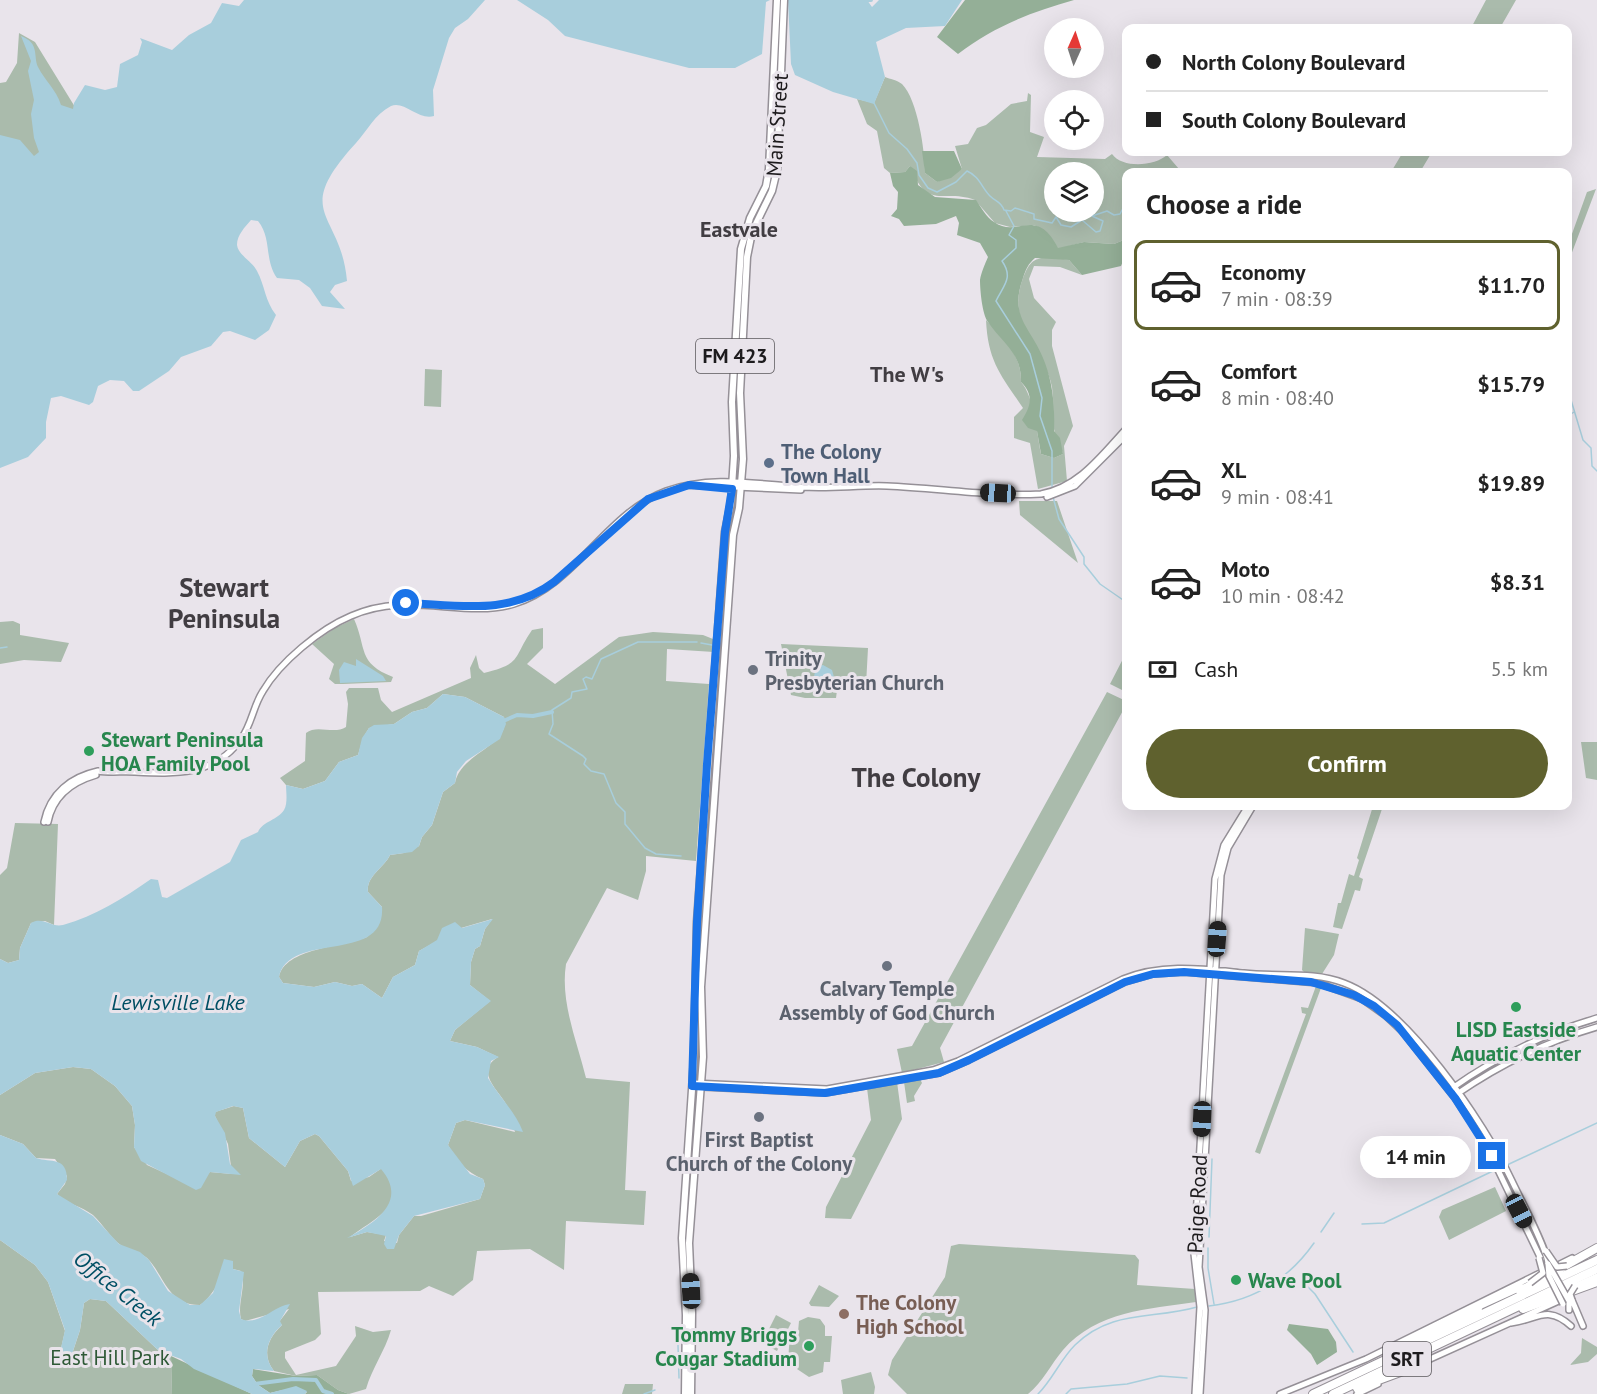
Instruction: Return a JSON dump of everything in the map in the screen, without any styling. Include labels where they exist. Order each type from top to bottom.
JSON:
[{"type":"highway","points":[[1503,1300],[1597,1249]]},
{"type":"highway","name":"SRT","points":[[1312,1394],[1503,1300],[1597,1260]]},
{"type":"highway","name":"SRT","points":[[1333,1394],[1597,1269]]},
{"type":"highway","points":[[1482,1324],[1597,1282]]},
{"type":"highway","points":[[1312,1394],[1337,1378],[1478,1308]]},
{"type":"highway","points":[[1345,1394],[1411,1368]]},
{"type":"main road","name":"Main Street","points":[[688,1390],[682,1238],[689,1184],[696,1085],[697,922],[710,722],[725,532],[733,485],[732,402],[739,263],[745,232],[766,186],[770,169],[780,2]]},
{"type":"main road","name":"Main Street","points":[[698,1010],[733,535],[741,486],[743,441],[740,393],[747,257],[752,232],[772,191],[777,170],[780,2]]},
{"type":"main road","points":[[733,424],[738,427],[743,441]]},
{"type":"main road","points":[[741,486],[810,488],[885,486],[1041,494],[1058,490],[1079,478],[1122,433]]},
{"type":"main road","points":[[46,822],[52,800],[70,782],[87,774],[103,772],[176,773],[207,766],[225,756],[239,742],[249,725],[260,696],[274,675],[313,639],[337,622],[360,612],[388,605],[406,603],[495,607],[528,598],[554,582],[637,507],[666,491],[689,485],[733,485],[842,492],[884,489],[1039,498],[1055,495],[1075,486],[1122,439]]},
{"type":"main road","points":[[710,722],[718,722]]},
{"type":"main road","name":"Paige Road","points":[[1200,1394],[1200,1307],[1194,1254],[1219,859],[1224,845],[1246,810]]},
{"type":"main road","name":"Paige Road","points":[[1215,927],[1222,865],[1228,848],[1251,810]]},
{"type":"main road","points":[[696,1085],[805,1091],[834,1088],[940,1068],[1145,973],[1163,970],[1213,972],[1318,983],[1344,990],[1367,1002],[1397,1025],[1453,1092],[1486,1139],[1521,1208],[1557,1267],[1568,1266]]},
{"type":"main road","points":[[1453,1092],[1502,1056],[1549,1034],[1597,1018]]},
{"type":"main road","points":[[1453,1092],[1551,1041],[1597,1027]]},
{"type":"main road","points":[[1502,1056],[1505,1063]]},
{"type":"main road","points":[[1280,1394],[1334,1374],[1478,1308],[1503,1300],[1543,1274],[1521,1208]]},
{"type":"main road","points":[[1554,1279],[1568,1266],[1597,1249]]},
{"type":"main road","points":[[1399,1343],[1437,1322],[1597,1249]]},
{"type":"main road","points":[[1546,1250],[1554,1279],[1583,1326]]},
{"type":"main road","points":[[1538,1256],[1548,1264]]},
{"type":"main road","points":[[1562,1288],[1575,1286],[1597,1276]]},
{"type":"main road","points":[[1530,1283],[1542,1278],[1554,1279],[1562,1288],[1568,1302]]},
{"type":"main road","points":[[1357,1394],[1597,1282]]},
{"type":"main road","points":[[1568,1302],[1575,1286]]},
{"type":"main road","points":[[1503,1324],[1547,1314],[1557,1315],[1571,1326]]},
{"type":"main road","name":"Paige Road","points":[[1195,1394],[1199,1370]]},
{"type":"green space","points":[[965,0],[1074,0],[1013,21],[971,44],[958,54],[937,37]]},
{"type":"green space","points":[[1486,0],[1516,0],[1502,24],[1473,24]]},
{"type":"green space","points":[[19,33],[35,42],[91,133],[0,257],[0,83],[6,82],[17,63]]},
{"type":"green space","points":[[885,77],[902,84],[908,92],[916,114],[924,152],[925,173],[937,182],[962,169],[955,146],[968,144],[977,128],[986,125],[1011,104],[1027,101],[1028,93],[1031,95],[1030,132],[1044,137],[1037,157],[1105,159],[1112,154],[1124,162],[1139,164],[1155,162],[1168,156],[1178,168],[1122,168],[1122,241],[1114,244],[1084,242],[1058,249],[1042,229],[1034,225],[1010,227],[995,223],[975,200],[930,194],[923,189],[910,166],[905,172],[890,173],[884,168],[877,131],[867,124],[857,99],[874,103]]},
{"type":"green space","points":[[922,151],[954,151],[962,169],[951,178],[937,182],[925,173]]},
{"type":"green space","points":[[1401,156],[1430,156],[1422,168],[1393,168]]},
{"type":"green space","points":[[910,166],[917,171],[918,185],[935,197],[976,200],[986,215],[1002,226],[1034,225],[1042,228],[1050,235],[1058,248],[1084,242],[1114,244],[1122,241],[1121,266],[1082,275],[1069,260],[1035,258],[1028,267],[1019,292],[1020,314],[1048,371],[1053,397],[1054,431],[1060,438],[1063,454],[1054,458],[1041,454],[1037,431],[1028,428],[1022,420],[1030,401],[1028,391],[1021,382],[1015,356],[993,329],[984,313],[980,280],[988,257],[980,243],[957,235],[959,223],[956,216],[936,224],[904,226],[899,219],[891,216],[897,209],[898,192],[893,186],[890,173],[905,172]]},
{"type":"green space","points":[[1596,189],[1572,252],[1572,234],[1587,192]]},
{"type":"green space","points":[[1052,257],[1069,260],[1082,275],[1060,267],[1034,266],[1029,279],[1034,298],[1056,322],[1052,330],[1052,346],[1073,426],[1064,446],[1067,481],[1038,489],[1030,443],[1014,438],[1014,417],[1023,408],[1002,377],[993,358],[986,320],[1011,348],[1015,356],[1021,373],[1021,382],[1032,406],[1041,454],[1054,458],[1063,454],[1054,429],[1053,392],[1048,373],[1022,323],[1019,310],[1019,295],[1028,268],[1040,258]]},
{"type":"green space","points":[[425,369],[442,370],[441,407],[424,406]]},
{"type":"green space","points":[[1019,501],[1057,501],[1078,563],[1020,515]]},
{"type":"green space","points":[[354,619],[368,660],[382,672],[393,677],[391,682],[335,684],[329,679],[334,664],[312,644],[335,628]]},
{"type":"green space","points":[[13,621],[20,624],[20,635],[69,643],[61,662],[24,660],[0,664],[0,622]]},
{"type":"green space","points":[[543,628],[543,648],[527,664],[555,684],[619,637],[653,632],[703,635],[713,639],[714,652],[667,649],[666,681],[709,684],[696,861],[646,856],[646,871],[638,900],[607,888],[566,964],[567,1007],[586,1078],[630,1082],[625,1190],[646,1191],[644,1225],[566,1221],[564,1270],[530,1249],[477,1251],[473,1280],[453,1296],[429,1286],[420,1291],[318,1292],[321,1334],[315,1340],[285,1352],[285,1358],[296,1375],[336,1366],[356,1336],[355,1326],[373,1332],[391,1330],[366,1389],[349,1394],[338,1390],[317,1375],[296,1376],[274,1371],[268,1359],[268,1347],[273,1335],[282,1325],[279,1322],[289,1309],[245,1321],[241,1319],[243,1276],[241,1271],[233,1269],[233,1261],[209,1297],[200,1305],[189,1304],[173,1295],[147,1258],[122,1246],[93,1215],[57,1194],[65,1184],[67,1176],[55,1159],[36,1158],[23,1144],[0,1135],[0,1095],[35,1073],[73,1067],[91,1069],[115,1086],[132,1106],[135,1125],[134,1147],[147,1165],[189,1184],[210,1172],[232,1174],[228,1144],[215,1112],[234,1106],[243,1108],[249,1138],[285,1167],[300,1141],[315,1134],[348,1171],[351,1181],[369,1177],[382,1168],[390,1181],[391,1202],[386,1210],[350,1237],[367,1232],[386,1235],[384,1241],[397,1243],[399,1235],[414,1216],[480,1199],[485,1185],[483,1179],[462,1165],[448,1145],[456,1123],[465,1120],[515,1132],[506,1104],[493,1086],[488,1074],[491,1062],[498,1057],[477,1047],[450,1041],[455,1030],[490,1001],[470,985],[471,962],[475,949],[480,946],[485,929],[492,919],[461,928],[419,951],[415,965],[393,977],[382,998],[362,984],[352,986],[335,982],[314,987],[283,983],[279,977],[283,967],[303,954],[367,937],[382,907],[368,892],[372,877],[390,855],[404,853],[419,846],[422,837],[432,825],[443,792],[455,783],[459,772],[466,764],[500,735],[504,727],[504,717],[465,697],[443,694],[427,708],[412,712],[394,724],[369,728],[358,755],[339,762],[325,781],[303,789],[286,785],[280,778],[305,761],[306,733],[315,729],[336,730],[346,727],[348,704],[346,692],[349,688],[378,688],[381,700],[392,712],[471,678],[470,668],[476,655],[479,668],[484,673],[511,663],[532,630]]},
{"type":"green space","points":[[781,644],[868,648],[866,685],[838,683],[836,698],[805,698],[791,695]]},
{"type":"green space","points":[[1122,661],[1122,690],[1110,684]]},
{"type":"green space","points":[[1107,692],[1122,699],[1122,712],[940,1048],[944,1062],[902,1073],[897,1049],[912,1046]]},
{"type":"green space","points":[[1581,742],[1597,742],[1597,780],[1586,778]]},
{"type":"green space","points":[[1372,810],[1382,810],[1359,877],[1363,879],[1360,891],[1355,890],[1342,929],[1333,927],[1338,903],[1341,903],[1349,874],[1354,876],[1359,860],[1357,858]]},
{"type":"green space","points":[[15,823],[58,824],[54,925],[45,921],[31,923],[20,948],[19,960],[8,963],[0,959],[0,875],[7,868]]},
{"type":"green space","points":[[1305,928],[1339,934],[1334,955],[1322,974],[1305,973],[1302,970]]},
{"type":"green space","points":[[1316,986],[1321,988],[1260,1154],[1255,1152],[1306,1014],[1302,1013],[1301,1007],[1308,1008]]},
{"type":"green space","points":[[920,1079],[922,1083],[914,1096],[915,1101],[907,1103],[904,1082]]},
{"type":"green space","points":[[897,1082],[902,1119],[851,1219],[825,1218],[826,1207],[871,1120],[867,1088]]},
{"type":"green space","points":[[1495,1187],[1506,1211],[1449,1240],[1439,1217],[1442,1210]]},
{"type":"green space","name":"East Hill Park","points":[[0,1240],[35,1265],[48,1282],[65,1331],[59,1357],[72,1354],[80,1330],[84,1303],[90,1299],[106,1301],[159,1351],[171,1356],[172,1394],[0,1394]]},
{"type":"green space","points":[[959,1244],[1135,1255],[1139,1260],[1137,1285],[1195,1289],[1196,1302],[1124,1314],[1091,1327],[1063,1350],[1028,1394],[907,1394],[888,1375],[892,1360],[945,1277],[951,1246]]},
{"type":"green space","points":[[819,1285],[839,1296],[829,1307],[811,1306],[809,1303]]},
{"type":"green space","points":[[776,1315],[791,1323],[777,1351],[762,1343]]},
{"type":"green space","name":"Tommy Briggs Cougar Stadium","points":[[808,1317],[820,1319],[825,1326],[825,1336],[832,1336],[830,1362],[824,1362],[823,1372],[809,1377],[797,1369],[797,1363],[788,1362],[790,1332],[798,1332],[799,1321]]},
{"type":"green space","points":[[1289,1324],[1328,1329],[1336,1342],[1337,1352],[1317,1365],[1311,1354],[1287,1330]]},
{"type":"green space","points":[[1582,1338],[1597,1347],[1597,1354],[1588,1362],[1570,1365],[1581,1353]]},
{"type":"green space","points":[[171,1356],[252,1394],[172,1394]]},
{"type":"green space","points":[[253,1369],[296,1376],[317,1375],[338,1390],[349,1394],[305,1394],[307,1392],[283,1390],[270,1393],[258,1385],[252,1376]]},
{"type":"green space","points":[[871,1372],[875,1387],[874,1394],[843,1394],[841,1380]]},
{"type":"green space","points":[[625,1384],[653,1384],[652,1394],[622,1394]]},
{"type":"water","points":[[244,0],[485,0],[468,19],[455,28],[449,38],[433,90],[434,116],[423,116],[396,105],[385,109],[336,167],[326,185],[323,200],[324,213],[337,240],[347,281],[335,285],[330,292],[345,309],[322,306],[310,288],[299,280],[277,278],[273,271],[262,228],[258,221],[251,220],[240,235],[237,245],[240,252],[257,271],[276,315],[269,330],[255,340],[230,331],[223,332],[211,346],[181,357],[169,371],[139,391],[133,391],[124,381],[110,380],[98,386],[93,402],[89,405],[61,396],[51,398],[46,422],[46,438],[28,457],[0,468],[0,135],[20,140],[34,156],[39,152],[34,138],[31,114],[34,100],[28,71],[31,61],[21,36],[31,42],[38,67],[61,105],[73,109],[85,85],[105,90],[117,87],[120,64],[138,55],[142,42],[140,38],[172,50],[189,35],[211,23],[222,3],[239,6]]},
{"type":"water","points":[[517,0],[770,0],[766,2],[762,54],[735,68],[689,68],[565,36],[548,20]]},
{"type":"water","points":[[788,0],[867,0],[872,7],[879,0],[962,0],[945,26],[906,28],[876,42],[885,77],[874,104],[833,92],[795,75],[791,64]]},
{"type":"water","points":[[356,659],[383,676],[386,681],[340,683],[339,670],[344,662],[356,666]]},
{"type":"water","points":[[823,665],[832,670],[834,677],[821,685],[812,686],[816,667]]},
{"type":"water","name":"Lewisville Lake","points":[[443,694],[465,697],[504,717],[506,724],[500,739],[466,761],[457,772],[455,783],[443,792],[432,825],[422,837],[419,846],[412,852],[390,855],[372,877],[368,892],[382,907],[379,925],[369,936],[354,942],[300,954],[286,963],[279,977],[283,983],[314,987],[335,982],[352,986],[362,984],[382,998],[393,977],[415,965],[419,951],[437,940],[442,928],[455,922],[462,928],[493,919],[485,929],[480,946],[475,949],[471,962],[470,985],[491,1001],[455,1030],[450,1041],[477,1047],[499,1057],[491,1061],[488,1078],[516,1117],[523,1132],[465,1120],[456,1123],[448,1145],[470,1174],[483,1179],[485,1185],[480,1199],[414,1216],[399,1235],[394,1249],[387,1249],[384,1244],[386,1236],[367,1232],[347,1238],[368,1226],[385,1210],[390,1201],[389,1181],[381,1169],[353,1186],[348,1171],[315,1134],[300,1141],[285,1167],[249,1138],[243,1108],[233,1106],[216,1112],[215,1116],[225,1133],[230,1164],[241,1175],[210,1172],[201,1188],[196,1190],[141,1161],[134,1147],[135,1125],[132,1106],[115,1086],[91,1069],[73,1067],[35,1073],[0,1095],[0,959],[8,963],[19,960],[20,948],[31,923],[43,921],[63,925],[86,917],[109,906],[151,879],[158,880],[162,897],[167,898],[230,862],[241,840],[258,832],[263,825],[284,810],[287,798],[286,785],[303,789],[325,781],[339,762],[358,755],[362,738],[369,728],[374,725],[394,724],[412,712],[427,708]]},
{"type":"water","points":[[0,1135],[23,1144],[36,1158],[61,1164],[66,1172],[67,1180],[57,1194],[93,1216],[119,1244],[140,1252],[149,1260],[168,1291],[190,1305],[200,1305],[213,1293],[224,1259],[233,1261],[233,1269],[244,1272],[239,1311],[241,1319],[254,1320],[290,1304],[280,1321],[282,1325],[273,1335],[268,1346],[268,1359],[274,1371],[253,1369],[252,1376],[258,1385],[270,1393],[296,1386],[307,1391],[305,1394],[252,1394],[194,1369],[181,1359],[159,1351],[106,1301],[90,1299],[84,1303],[80,1330],[72,1354],[59,1357],[65,1330],[48,1282],[35,1265],[0,1240]]},
{"type":"waterway","points":[[866,0],[871,0]]},
{"type":"waterway","points":[[874,103],[889,133],[907,149],[917,163],[919,175],[928,188],[937,192],[956,182],[967,171],[975,176],[987,193],[1000,203],[1004,210],[1011,211],[1015,208],[1034,214],[1034,219],[1052,223],[1056,217],[1061,225],[1071,227],[1082,220],[1096,232],[1100,231],[1103,221],[1092,216],[1107,211],[1114,215],[1120,214],[1122,210]]},
{"type":"waterway","points":[[1006,211],[1014,226],[1009,235],[1016,240],[1016,248],[1002,261],[1007,277],[996,301],[1030,354],[1042,398],[1040,416],[1052,451],[1052,490]]},
{"type":"waterway","points":[[1572,403],[1583,440],[1591,448],[1592,466],[1597,471]]},
{"type":"waterway","points":[[1053,497],[1059,519],[1084,557],[1084,564],[1100,584],[1122,599]]},
{"type":"waterway","points":[[681,856],[656,854],[645,848],[625,824],[625,812],[616,803],[604,774],[591,771],[584,764],[586,759],[583,756],[549,734],[553,724],[552,710],[571,698],[572,692],[587,689],[583,679],[586,677],[592,679],[601,659],[638,642],[697,642]]},
{"type":"waterway","points":[[701,643],[712,645]]},
{"type":"waterway","points":[[0,648],[7,647]]},
{"type":"waterway","points":[[501,722],[517,715],[533,716],[552,712]]},
{"type":"waterway","points":[[1507,1165],[1597,1123]]},
{"type":"waterway","points":[[1209,1237],[1212,1159]]},
{"type":"waterway","points":[[1362,1224],[1384,1223],[1495,1170]]},
{"type":"waterway","points":[[1321,1232],[1334,1213]]},
{"type":"waterway","points":[[1209,1306],[1241,1299],[1269,1286],[1293,1268],[1314,1243]]},
{"type":"waterway","points":[[1208,1248],[1208,1268],[1214,1304]]},
{"type":"waterway","points":[[1305,1284],[1315,1294],[1353,1352]]},
{"type":"waterway","name":"Office Creek","points":[[1038,1394],[1075,1345],[1103,1326],[1133,1317],[1197,1307]]},
{"type":"waterway","points":[[678,1345],[679,1378]]},
{"type":"waterway","points":[[1066,1394],[1071,1389],[1127,1384],[1160,1376],[1187,1378]]},
{"type":"waterway","name":"Office Creek","points":[[254,1384],[293,1379],[316,1380],[323,1391],[332,1394]]},
{"type":"waterway","points":[[644,1394],[655,1390]]},
{"type":"place","name":"The Colony Town Hall","points":[[769,463]]},
{"type":"place","name":"Trinity Presbyterian Church","points":[[753,670]]},
{"type":"place","name":"Stewart Peninsula HOA Family Pool","points":[[89,751]]},
{"type":"place","name":"Calvary Temple Assembly of God Church","points":[[887,966]]},
{"type":"place","name":"LISD Eastside Aquatic Center","points":[[1516,1007]]},
{"type":"place","name":"First Baptist Church of the Colony","points":[[759,1117]]},
{"type":"place","name":"Wave Pool","points":[[1236,1280]]},
{"type":"place","name":"The Colony High School","points":[[844,1314]]},
{"type":"place","name":"Tommy Briggs Cougar Stadium","points":[[809,1346]]},
{"type":"district","name":"Eastvale","points":[[739,229]]},
{"type":"district","name":"The W's","points":[[907,374]]},
{"type":"district","name":"Stewart Peninsula","points":[[224,602]]},
{"type":"district","name":"The Colony","points":[[916,777]]},
{"type":"route","points":[[406,603],[488,607],[516,603],[537,594],[554,582],[648,499],[689,485],[732,489],[725,532],[707,764],[695,959],[692,1086],[825,1093],[939,1073],[1125,982],[1163,972],[1311,982],[1354,995],[1374,1006],[1397,1025],[1455,1098],[1484,1140],[1492,1156]]}]
